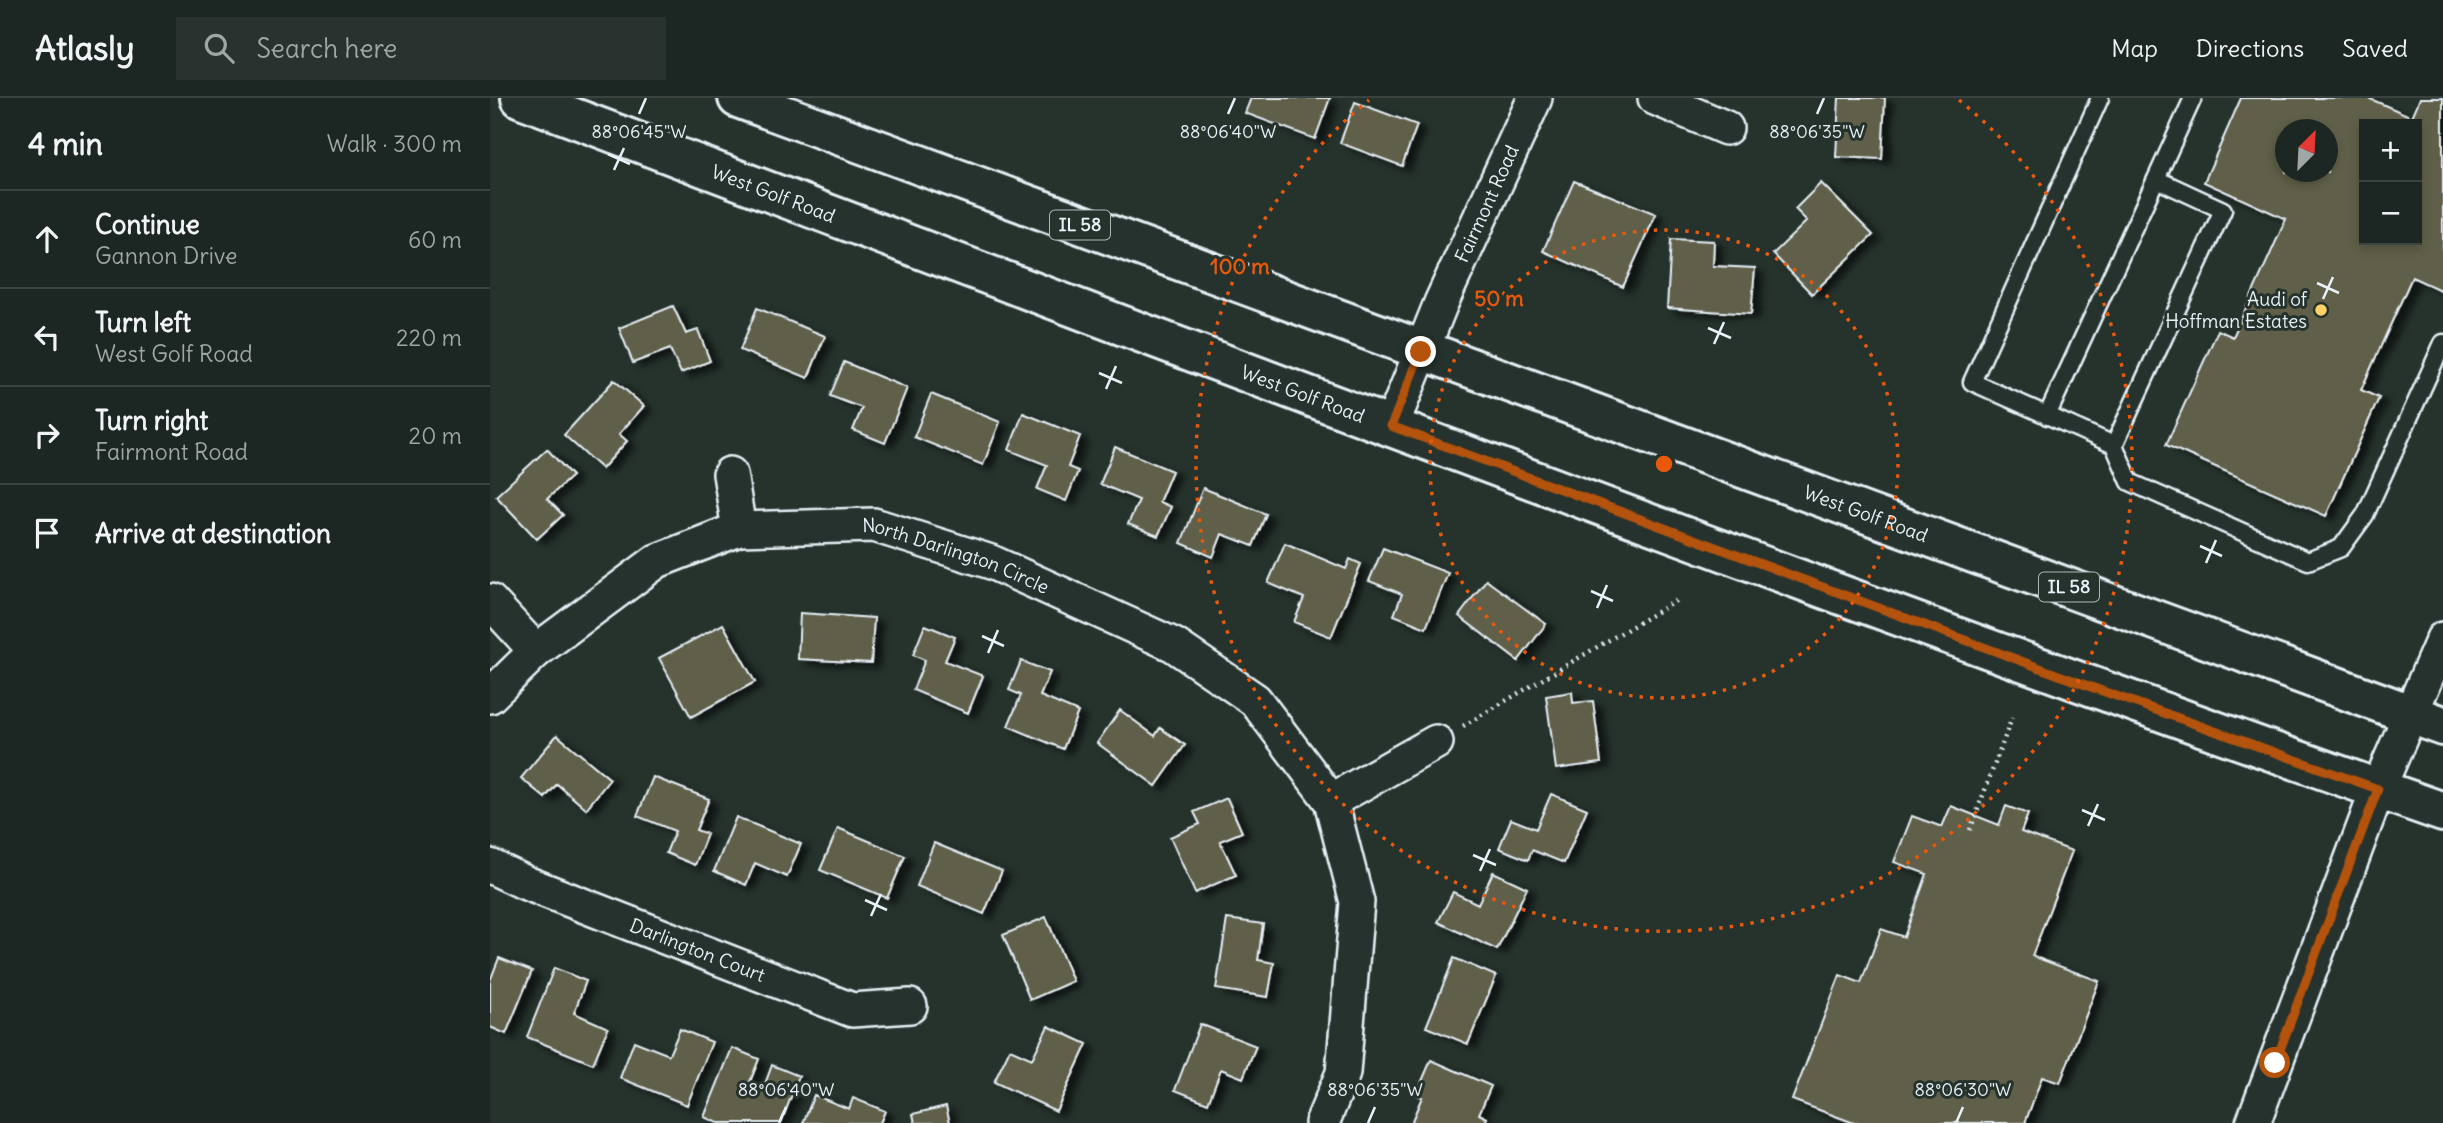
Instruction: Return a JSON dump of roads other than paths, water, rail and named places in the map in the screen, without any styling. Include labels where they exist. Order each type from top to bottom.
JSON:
[{"type":"main road","name":"West Golf Road","points":[[521,98],[2078,682],[2443,812]]},
{"type":"main road","name":"West Golf Road","points":[[738,98],[1421,352],[1742,466],[2426,720]]},
{"type":"street","name":"Fairmont Road","points":[[1391,426],[1421,352],[1535,98]]},
{"type":"street","points":[[1655,98],[1726,128]]},
{"type":"street","points":[[730,474],[739,529]]},
{"type":"street","name":"North Darlington Circle","points":[[490,696],[536,651],[657,561],[739,529],[874,526],[991,562],[1174,645],[1255,701],[1331,801],[1357,902],[1343,1073],[1322,1123]]},
{"type":"street","points":[[490,601],[536,651]]},
{"type":"street","points":[[2253,1123],[2378,789],[2426,720],[2443,639]]},
{"type":"street","points":[[1331,801],[1436,742]]},
{"type":"street","name":"Darlington Court","points":[[490,866],[526,883],[852,1010],[910,1006]]},
{"type":"lane","points":[[2101,98],[1972,382],[2114,445],[2130,482],[2308,561],[2341,548],[2365,515],[2443,343]]},
{"type":"lane","points":[[2047,416],[2193,98]]},
{"type":"lane","points":[[2114,445],[2223,210],[2156,179]]},
{"type":"place","name":"Audi of Hoffman Estates","points":[[2321,310]]}]
